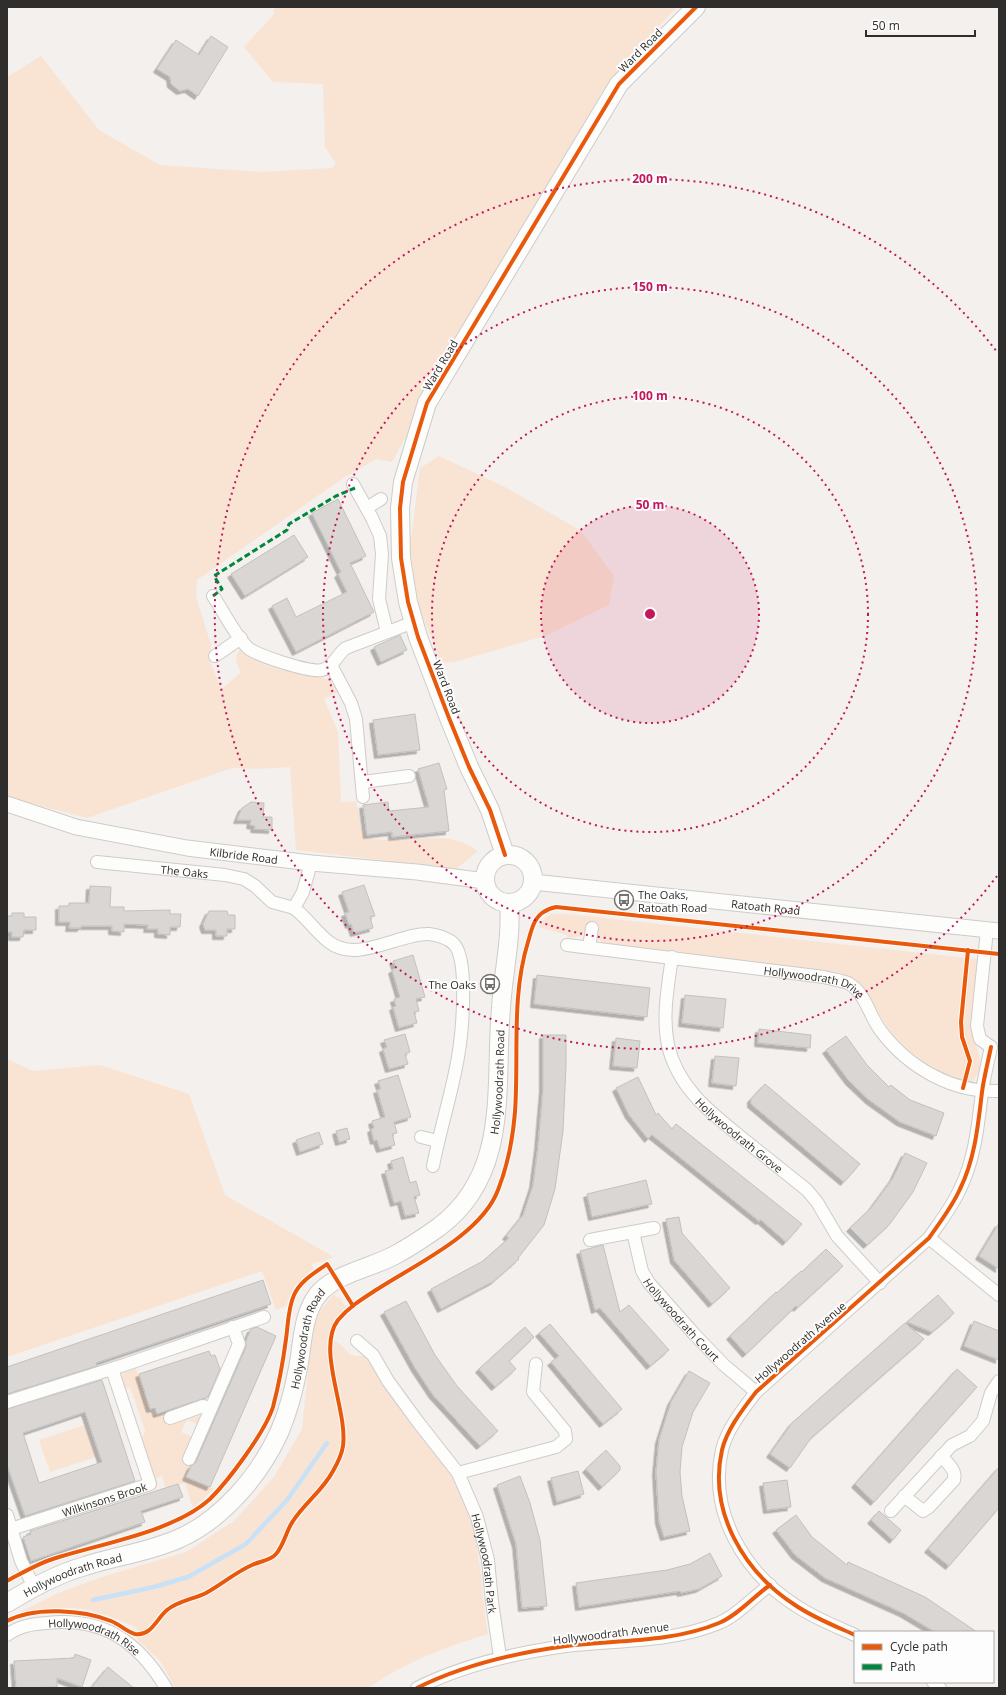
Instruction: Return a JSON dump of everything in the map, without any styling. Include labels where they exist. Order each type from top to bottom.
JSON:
[{"type":"main road","name":"Ward Road","points":[[505,855],[490,810],[460,746],[414,622],[404,583],[400,508],[403,482],[427,403],[619,84],[696,7]]},
{"type":"main road","points":[[505,855],[520,857],[526,861],[530,867],[533,882],[527,894],[516,902],[509,903],[502,902],[490,894],[485,881],[485,874],[492,861],[505,855]]},
{"type":"main road","name":"Hollywoodrath Road","points":[[7,1603],[56,1576],[85,1566],[178,1540],[200,1528],[218,1514],[258,1468],[278,1434],[293,1396],[303,1332],[309,1311],[321,1292],[336,1280],[394,1256],[440,1226],[457,1210],[470,1192],[481,1174],[496,1123],[502,985],[509,950],[509,903]]},
{"type":"street","points":[[353,484],[367,508],[380,536],[382,554],[379,599],[387,632]]},
{"type":"street","points":[[367,508],[381,499]]},
{"type":"street","points":[[213,596],[247,648],[306,670],[322,670],[331,665],[341,651],[346,648],[414,622]]},
{"type":"street","points":[[215,656],[241,638]]},
{"type":"street","points":[[331,665],[350,703],[356,719],[363,797]]},
{"type":"street","points":[[362,782],[409,776]]},
{"type":"street","name":"Kilbride Road","points":[[7,804],[76,827],[187,848],[311,863],[417,872],[485,881]]},
{"type":"street","name":"The Oaks","points":[[97,862],[114,859],[244,879],[255,886],[272,902],[294,908],[307,918],[318,933],[330,943],[347,949],[365,949],[411,936],[428,934],[443,937],[454,944],[461,957],[464,974],[458,1055],[432,1166]]},
{"type":"street","points":[[294,908],[302,892],[311,863]]},
{"type":"street","name":"Ratoath Road","points":[[533,882],[993,930]]},
{"type":"street","points":[[589,947],[592,928]]},
{"type":"street","name":"Hollywoodrath Avenue","points":[[417,1688],[432,1680],[500,1658],[567,1646],[611,1644],[692,1631],[720,1623],[770,1585],[750,1564],[731,1535],[726,1524],[719,1474],[723,1449],[731,1429],[745,1406],[756,1392],[929,1238],[946,1215],[963,1182],[973,1156],[977,1136],[982,1090],[995,1045],[980,1039],[977,1026],[993,930]]},
{"type":"street","name":"Hollywoodrath Drive","points":[[567,945],[824,977],[847,983],[858,990],[880,1030],[897,1050],[910,1062],[927,1073],[964,1088],[999,1091]]},
{"type":"street","name":"Hollywoodrath Grove","points":[[672,957],[666,1022],[668,1044],[674,1065],[684,1084],[710,1112],[807,1190],[817,1202],[837,1236],[880,1283]]},
{"type":"street","points":[[421,1138],[438,1141]]},
{"type":"street","points":[[590,1240],[654,1228]]},
{"type":"street","name":"Hollywoodrath Court","points":[[632,1232],[642,1272],[649,1283],[724,1365],[756,1392]]},
{"type":"street","points":[[929,1238],[999,1295]]},
{"type":"street","points":[[7,1402],[264,1317]]},
{"type":"street","points":[[189,1459],[239,1344],[233,1327]]},
{"type":"street","name":"Hollywoodrath Park","points":[[357,1341],[373,1355],[388,1381],[458,1473],[477,1517],[488,1560],[500,1658]]},
{"type":"street","points":[[458,1473],[556,1447],[566,1439],[565,1431],[533,1392],[536,1364]]},
{"type":"street","name":"Wilkinsons Brook","points":[[11,1529],[150,1484],[112,1368]]},
{"type":"street","points":[[891,1511],[952,1445],[970,1436],[982,1421],[991,1393],[999,1381]]},
{"type":"street","points":[[170,1418],[203,1406],[211,1408]]},
{"type":"street","points":[[904,1496],[923,1511],[929,1507],[954,1480],[956,1475],[953,1469],[941,1456]]},
{"type":"street","points":[[7,1515],[21,1561],[34,1587]]},
{"type":"street","points":[[770,1585],[794,1605],[822,1621],[854,1635]]},
{"type":"street","name":"Hollywoodrath Rise","points":[[7,1635],[16,1628],[32,1624],[64,1621],[83,1622],[100,1627],[128,1641],[143,1655],[166,1688]]},
{"type":"shaded area","points":[[276,7],[677,7],[622,66],[603,90],[392,462],[376,459],[342,479],[197,580],[196,596],[211,645],[210,662],[222,689],[241,672],[237,662],[237,654],[239,651],[243,651],[262,664],[273,668],[330,680],[338,692],[324,699],[338,732],[341,802],[356,801],[364,837],[388,840],[434,838],[446,839],[457,841],[478,851],[456,869],[296,850],[290,767],[257,769],[232,768],[87,818],[7,797],[7,77],[41,56],[99,130],[160,165],[261,172],[332,168],[336,164],[325,147],[323,84],[273,82],[244,47],[275,13],[273,12]]},
{"type":"shaded area","points":[[439,456],[507,488],[581,531],[614,576],[609,605],[545,636],[454,662],[441,663],[417,603],[410,547],[420,468]]},
{"type":"shaded area","points":[[551,914],[568,914],[976,959],[979,964],[974,1037],[980,1058],[979,1073],[972,1082],[947,1075],[924,1062],[895,1036],[887,1026],[869,996],[856,980],[603,945],[598,937],[598,927],[588,925],[582,936],[567,938],[567,935],[538,927],[543,920]]},
{"type":"shaded area","points":[[7,1059],[33,1071],[100,1065],[189,1094],[225,1195],[334,1257],[312,1264],[313,1269],[294,1287],[286,1306],[276,1310],[262,1271],[7,1357]]},
{"type":"shaded area","points":[[334,1294],[337,1298],[339,1297],[347,1309],[334,1328],[332,1340],[337,1342],[353,1355],[365,1355],[389,1394],[451,1475],[463,1498],[474,1531],[480,1565],[488,1634],[456,1644],[426,1656],[396,1670],[368,1688],[175,1688],[160,1661],[135,1637],[137,1628],[103,1614],[82,1609],[59,1608],[20,1612],[58,1593],[105,1576],[186,1552],[234,1521],[274,1477],[302,1429],[311,1342],[316,1316]]},
{"type":"shaded area","points":[[136,1368],[153,1415],[167,1410],[171,1420],[199,1411],[202,1420],[199,1425],[187,1420],[181,1432],[194,1438],[184,1460],[194,1465],[189,1477],[214,1489],[193,1508],[185,1483],[166,1489],[162,1476],[154,1479],[141,1438],[144,1435],[145,1430],[130,1387],[125,1389],[121,1378],[125,1372]]},
{"type":"shaded area","points":[[85,1425],[96,1457],[50,1472],[39,1440]]},
{"type":"building","points":[[211,36],[228,47],[198,96],[188,89],[180,91],[171,84],[170,77],[157,69],[176,40],[199,55]]},
{"type":"building","points":[[338,499],[366,556],[350,563],[374,612],[296,652],[272,606],[287,598],[296,617],[347,592],[338,574],[341,572],[312,513]]},
{"type":"building","points":[[294,535],[308,557],[245,596],[231,574]]},
{"type":"building","points":[[400,635],[407,650],[381,662],[374,647]]},
{"type":"building","points":[[415,714],[420,750],[378,755],[373,720]]},
{"type":"building","points":[[439,763],[447,789],[444,790],[449,831],[392,837],[392,832],[367,835],[363,805],[388,802],[389,811],[429,807],[418,769]]},
{"type":"building","points":[[251,802],[264,803],[263,817],[272,817],[272,830],[254,829],[255,826],[250,825],[251,820],[237,820],[242,808]]},
{"type":"building","points":[[364,885],[375,916],[370,917],[373,928],[354,933],[351,924],[349,925],[345,913],[349,912],[342,892]]},
{"type":"building","points":[[90,886],[111,887],[110,907],[124,907],[124,911],[170,910],[170,914],[181,914],[180,927],[170,927],[170,935],[158,934],[158,929],[147,929],[148,925],[124,924],[124,932],[112,931],[112,926],[81,926],[81,928],[69,928],[70,922],[59,922],[59,906],[69,906],[69,903],[89,903]]},
{"type":"building","points":[[209,911],[227,911],[228,915],[235,915],[235,929],[227,929],[227,936],[216,936],[216,930],[205,930],[203,924]]},
{"type":"building","points":[[12,913],[24,913],[24,917],[36,917],[36,930],[24,930],[23,937],[12,937],[12,932],[7,932],[7,916],[12,916]]},
{"type":"building","points":[[413,955],[425,997],[416,999],[419,1011],[414,1012],[417,1023],[399,1028],[393,1007],[396,1006],[394,999],[400,997],[392,970],[396,968],[393,961]]},
{"type":"building","points":[[537,975],[650,988],[647,1017],[534,1004]]},
{"type":"building","points":[[685,995],[726,999],[723,1028],[682,1023]]},
{"type":"building","points":[[759,1029],[811,1035],[810,1048],[758,1043]]},
{"type":"building","points":[[405,1034],[410,1052],[405,1054],[408,1064],[389,1069],[383,1049],[387,1047],[384,1040]]},
{"type":"building","points":[[543,1035],[566,1035],[563,1131],[555,1189],[544,1225],[518,1258],[519,1259],[494,1281],[441,1309],[431,1289],[483,1261],[509,1238],[506,1236],[523,1215],[533,1185],[538,1147],[543,1089]]},
{"type":"building","points":[[846,1036],[867,1065],[889,1087],[891,1085],[910,1100],[944,1113],[936,1136],[900,1122],[869,1100],[849,1081],[826,1050]]},
{"type":"building","points":[[616,1038],[640,1041],[637,1068],[613,1066]]},
{"type":"building","points":[[715,1056],[739,1058],[736,1086],[712,1083]]},
{"type":"building","points":[[398,1075],[411,1117],[394,1122],[397,1133],[392,1134],[395,1145],[380,1149],[377,1140],[374,1141],[371,1129],[374,1128],[372,1121],[385,1117],[377,1090],[381,1089],[378,1081]]},
{"type":"building","points":[[638,1077],[656,1115],[658,1113],[672,1129],[676,1124],[802,1224],[786,1242],[761,1220],[759,1221],[652,1135],[648,1139],[629,1115],[616,1088]]},
{"type":"building","points":[[765,1084],[860,1164],[844,1182],[751,1104],[751,1099]]},
{"type":"building","points":[[347,1128],[350,1139],[339,1142],[336,1131]]},
{"type":"building","points":[[319,1132],[323,1144],[300,1152],[296,1140]]},
{"type":"building","points":[[905,1153],[927,1163],[913,1192],[889,1225],[867,1245],[850,1228],[871,1208],[893,1178]]},
{"type":"building","points":[[403,1157],[410,1183],[416,1181],[420,1195],[414,1197],[419,1213],[405,1216],[401,1201],[394,1203],[385,1171],[393,1169],[391,1161]]},
{"type":"building","points":[[646,1180],[652,1204],[592,1217],[587,1194]]},
{"type":"building","points":[[679,1217],[682,1233],[730,1288],[712,1304],[674,1260],[666,1219]]},
{"type":"building","points":[[999,1223],[999,1269],[979,1256]]},
{"type":"building","points":[[603,1245],[620,1312],[629,1305],[669,1350],[650,1366],[600,1308],[595,1310],[580,1251]]},
{"type":"building","points":[[826,1249],[843,1266],[797,1308],[796,1306],[746,1354],[730,1336],[776,1292],[777,1293],[801,1271],[802,1272]]},
{"type":"building","points":[[263,1280],[271,1304],[96,1363],[97,1366],[7,1394],[7,1367]]},
{"type":"building","points":[[938,1295],[954,1313],[944,1322],[932,1332],[907,1322]]},
{"type":"building","points":[[406,1301],[435,1355],[457,1386],[498,1431],[480,1446],[433,1395],[415,1368],[384,1312]]},
{"type":"building","points":[[974,1321],[999,1331],[999,1360],[964,1346]]},
{"type":"building","points":[[905,1323],[924,1339],[811,1438],[790,1468],[770,1454],[792,1423]]},
{"type":"building","points":[[550,1324],[622,1409],[603,1424],[551,1362],[559,1356],[539,1333]]},
{"type":"building","points":[[257,1327],[276,1336],[210,1487],[186,1477],[191,1466],[196,1462],[246,1347],[246,1341],[251,1329]]},
{"type":"building","points":[[525,1327],[534,1337],[509,1361],[516,1369],[495,1387],[479,1369]]},
{"type":"building","points":[[209,1351],[211,1356],[215,1355],[220,1369],[208,1397],[157,1414],[155,1408],[150,1409],[139,1374]]},
{"type":"building","points":[[957,1369],[977,1387],[874,1502],[855,1484]]},
{"type":"building","points":[[689,1371],[710,1383],[693,1412],[682,1447],[680,1472],[682,1496],[690,1531],[664,1537],[659,1521],[656,1472],[659,1440],[671,1402]]},
{"type":"building","points":[[102,1380],[135,1481],[25,1516],[7,1465],[7,1409]],"holes":[[[85,1412],[102,1462],[39,1483],[23,1433]]]},
{"type":"building","points":[[606,1450],[620,1466],[620,1470],[602,1487],[586,1469]]},
{"type":"building","points":[[999,1467],[999,1508],[949,1566],[928,1549]]},
{"type":"building","points":[[578,1471],[584,1494],[557,1502],[551,1478]]},
{"type":"building","points":[[520,1476],[530,1503],[540,1540],[547,1606],[522,1608],[516,1544],[497,1485]]},
{"type":"building","points":[[787,1480],[791,1507],[767,1510],[763,1483]]},
{"type":"building","points":[[178,1484],[183,1497],[141,1511],[145,1522],[31,1561],[23,1537],[31,1534],[30,1531]]},
{"type":"building","points":[[879,1511],[901,1530],[893,1540],[871,1520]]},
{"type":"building","points":[[796,1515],[812,1537],[847,1565],[848,1562],[925,1597],[976,1631],[933,1631],[903,1613],[825,1578],[795,1555],[776,1530]]},
{"type":"building","points":[[710,1553],[722,1576],[699,1589],[681,1593],[680,1591],[579,1607],[576,1583],[667,1570],[690,1564]]},
{"type":"building","points":[[75,1654],[91,1660],[82,1687],[57,1678],[57,1687],[16,1688],[14,1661],[74,1658]]},
{"type":"building","points":[[108,1667],[119,1676],[134,1688],[91,1688]]},
{"type":"waterway","points":[[93,1600],[154,1587],[188,1577],[246,1544],[287,1500],[327,1443]]},
{"type":"marked path","points":[[213,596],[222,589],[214,576],[287,530],[289,524],[336,496],[355,488]]},
{"type":"cycle path","points":[[505,855],[490,810],[469,767],[449,718],[418,637],[408,602],[401,558],[400,508],[403,482],[427,403],[619,84],[696,7]]},
{"type":"cycle path","points":[[7,1621],[18,1616],[31,1613],[59,1611],[73,1612],[100,1617],[114,1622],[132,1633],[141,1634],[150,1630],[163,1613],[171,1607],[206,1593],[246,1568],[265,1561],[276,1554],[293,1521],[329,1478],[338,1462],[343,1446],[341,1416],[331,1363],[330,1347],[332,1332],[338,1320],[361,1300],[391,1280],[445,1248],[462,1235],[477,1221],[489,1206],[498,1190],[507,1162],[514,1122],[516,1091],[517,1005],[519,984],[533,926],[536,919],[544,912],[556,907],[999,954]]},
{"type":"cycle path","points":[[963,1088],[970,1061],[962,1037],[961,1022],[968,950]]},
{"type":"cycle path","points":[[854,1635],[802,1610],[760,1576],[746,1558],[734,1538],[725,1518],[720,1496],[719,1473],[722,1450],[724,1442],[732,1427],[756,1392],[929,1238],[946,1214],[957,1196],[969,1166],[991,1047]]},
{"type":"cycle path","points":[[7,1581],[52,1559],[159,1528],[178,1520],[210,1499],[246,1455],[269,1417],[273,1407],[281,1373],[290,1305],[300,1285],[327,1264],[353,1306]]},
{"type":"cycle path","points":[[417,1688],[471,1666],[528,1652],[585,1644],[643,1640],[682,1634],[701,1629],[726,1620],[770,1585]]},
{"type":"place","name":"The Oaks, Ratoath Road","points":[[624,900]]},
{"type":"place","name":"The Oaks","points":[[490,984]]}]
